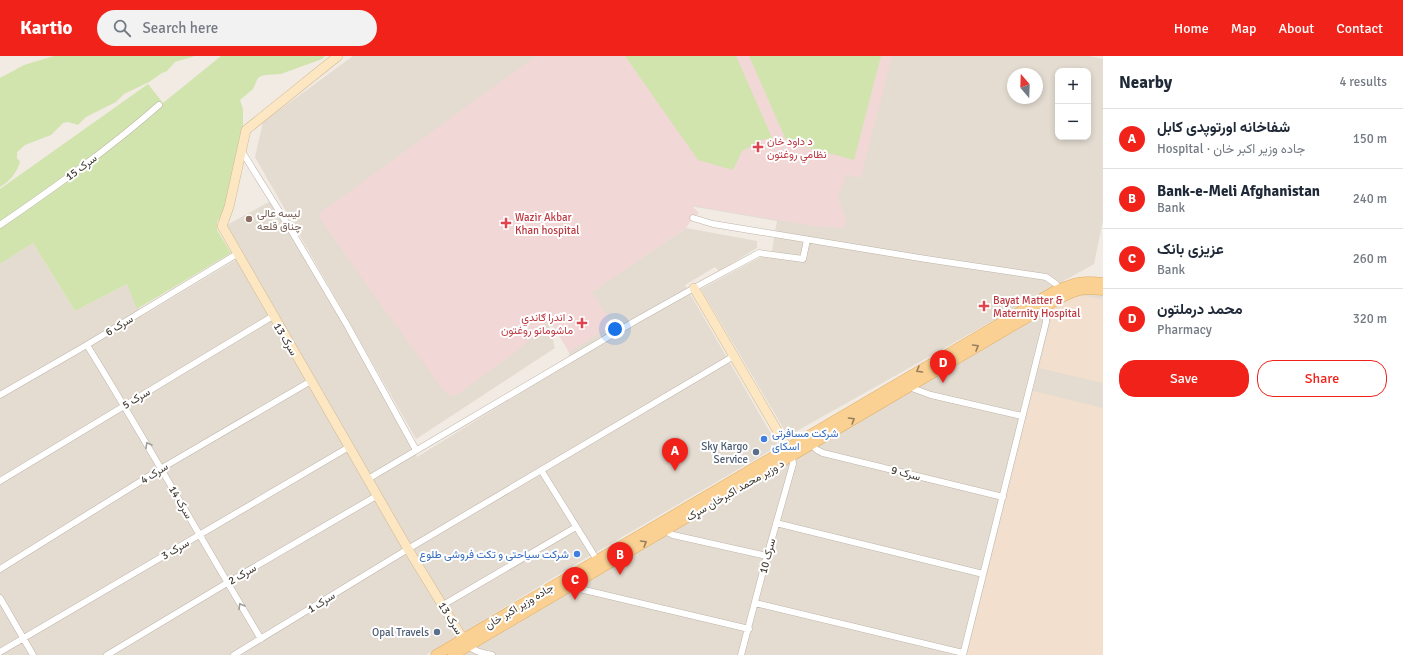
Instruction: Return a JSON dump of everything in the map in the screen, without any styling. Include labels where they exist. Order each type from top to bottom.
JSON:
[{"type":"main road","name":"د وزیر محمد اکبرخان سړک","points":[[905,383],[1047,306],[1074,283],[1103,283]]},
{"type":"main road","name":"د وزیر محمد اکبرخان سړک","points":[[453,655],[467,642],[905,383],[1061,293],[1086,288],[1103,290]]},
{"type":"main road","points":[[572,580],[597,560],[661,528]]},
{"type":"main road","points":[[436,655],[467,642]]},
{"type":"street","name":"سرک 13","points":[[338,56],[246,130],[228,207],[222,226],[408,549],[467,642]]},
{"type":"street","name":"سرک 15","points":[[0,225],[48,193],[159,105]]},
{"type":"street","points":[[241,150],[291,230],[343,318],[416,450]]},
{"type":"street","points":[[694,218],[713,224],[807,240],[1046,277],[1056,284],[1061,293]]},
{"type":"street","points":[[368,479],[694,288],[759,253],[803,259],[807,240]]},
{"type":"street","name":"سرک 6","points":[[0,395],[87,345],[237,254]]},
{"type":"street","points":[[694,288],[790,452]]},
{"type":"street","points":[[755,603],[899,637],[963,654],[1046,322],[1047,306]]},
{"type":"street","name":"سرک 5","points":[[0,481],[273,316]]},
{"type":"street","name":"سرک 14","points":[[87,345],[162,468],[227,583],[262,639]]},
{"type":"street","name":"سرک 1","points":[[234,655],[408,549],[734,356]]},
{"type":"street","name":"سرک 4","points":[[0,569],[162,468],[311,380]]},
{"type":"street","points":[[905,383],[931,395],[1022,416]]},
{"type":"street","name":"سرک 9","points":[[809,441],[823,453],[1003,497]]},
{"type":"street","name":"سرک 3","points":[[0,652],[349,447]]},
{"type":"street","name":"سرک 10","points":[[741,655],[792,464],[790,452]]},
{"type":"street","points":[[541,470],[597,560]]},
{"type":"street","name":"سرک 2","points":[[107,655],[378,495]]},
{"type":"street","points":[[776,523],[983,574]]},
{"type":"street","points":[[443,605],[576,527]]},
{"type":"street","points":[[661,528],[673,535],[767,556]]},
{"type":"street","points":[[572,580],[580,589],[749,629]]},
{"type":"street","points":[[0,598],[33,655]]},
{"type":"street","points":[[467,642],[477,651],[492,655]]},
{"type":"shaded area","points":[[353,56],[1089,56],[1103,59],[1103,220],[1094,264],[788,436],[701,289],[772,251],[777,221],[666,202],[545,310],[555,348],[416,439],[255,157],[263,122]]},
{"type":"shaded area","name":"Wazir Akbar Khan hospital","points":[[536,56],[892,56],[861,178],[846,174],[838,197],[846,219],[844,228],[812,226],[691,205],[699,213],[693,218],[686,228],[592,292],[613,325],[569,352],[550,320],[521,348],[458,394],[451,396],[445,392],[319,217],[321,212]]},
{"type":"shaded area","points":[[269,202],[288,227],[344,322],[417,457],[569,363],[569,352],[550,320],[686,228],[757,241],[757,248],[719,271],[715,267],[685,285],[778,446],[581,561],[426,655],[0,655],[0,264],[33,243],[75,311],[127,284],[142,316],[244,255],[227,225]]},
{"type":"shaded area","points":[[1103,290],[1103,655],[453,655],[1060,298]]},
{"type":"shaded area","points":[[1076,295],[1103,299],[1103,383],[1039,368],[1054,308]]},
{"type":"shaded area","points":[[1033,391],[1103,408],[1103,655],[967,655]]},
{"type":"green space","points":[[54,56],[195,56],[175,62],[167,71],[149,82],[124,94],[116,102],[86,117],[78,125],[68,122],[63,123],[51,135],[25,145],[17,152],[17,158],[20,162],[15,174],[10,180],[0,187],[0,78],[24,65]]},
{"type":"green space","points":[[221,56],[325,56],[322,59],[281,74],[261,76],[258,78],[253,89],[240,100],[243,109],[243,125],[224,210],[217,222],[217,230],[231,253],[137,309],[127,284],[75,311],[33,243],[0,264],[0,189],[148,84],[163,103]]},
{"type":"green space","points":[[625,56],[736,56],[773,140],[764,139],[742,151],[733,170],[698,160]]},
{"type":"green space","points":[[749,56],[881,56],[854,160],[787,142]]},
{"type":"place","name":"د داود خان نظامي روغتون","points":[[758,147]]},
{"type":"place","name":"لیسه عالی چناق قلعه","points":[[249,219]]},
{"type":"place","name":"Wazir Akbar Khan hospital","points":[[506,223]]},
{"type":"place","name":"Bayat Matter & Maternity Hospital","points":[[984,306]]},
{"type":"place","name":"د اندرا ګاندي ماشومانو روغتون","points":[[582,323]]},
{"type":"place","name":"محمد درملتون","points":[[943,383]]},
{"type":"place","name":"شرکت مسافرتی اسکای","points":[[764,439]]},
{"type":"place","name":"Sky Kargo Service","points":[[756,452]]},
{"type":"place","name":"شفاخانه اورتوپدی کابل","points":[[675,471]]},
{"type":"place","name":"شرکت سیاحتی و تکت فروشی طلوع","points":[[577,554]]},
{"type":"place","name":"Bank-e-Meli Afghanistan","points":[[620,575]]},
{"type":"place","name":"عزیزی بانک","points":[[575,600]]},
{"type":"place","name":"Opal Travels","points":[[437,632]]}]
